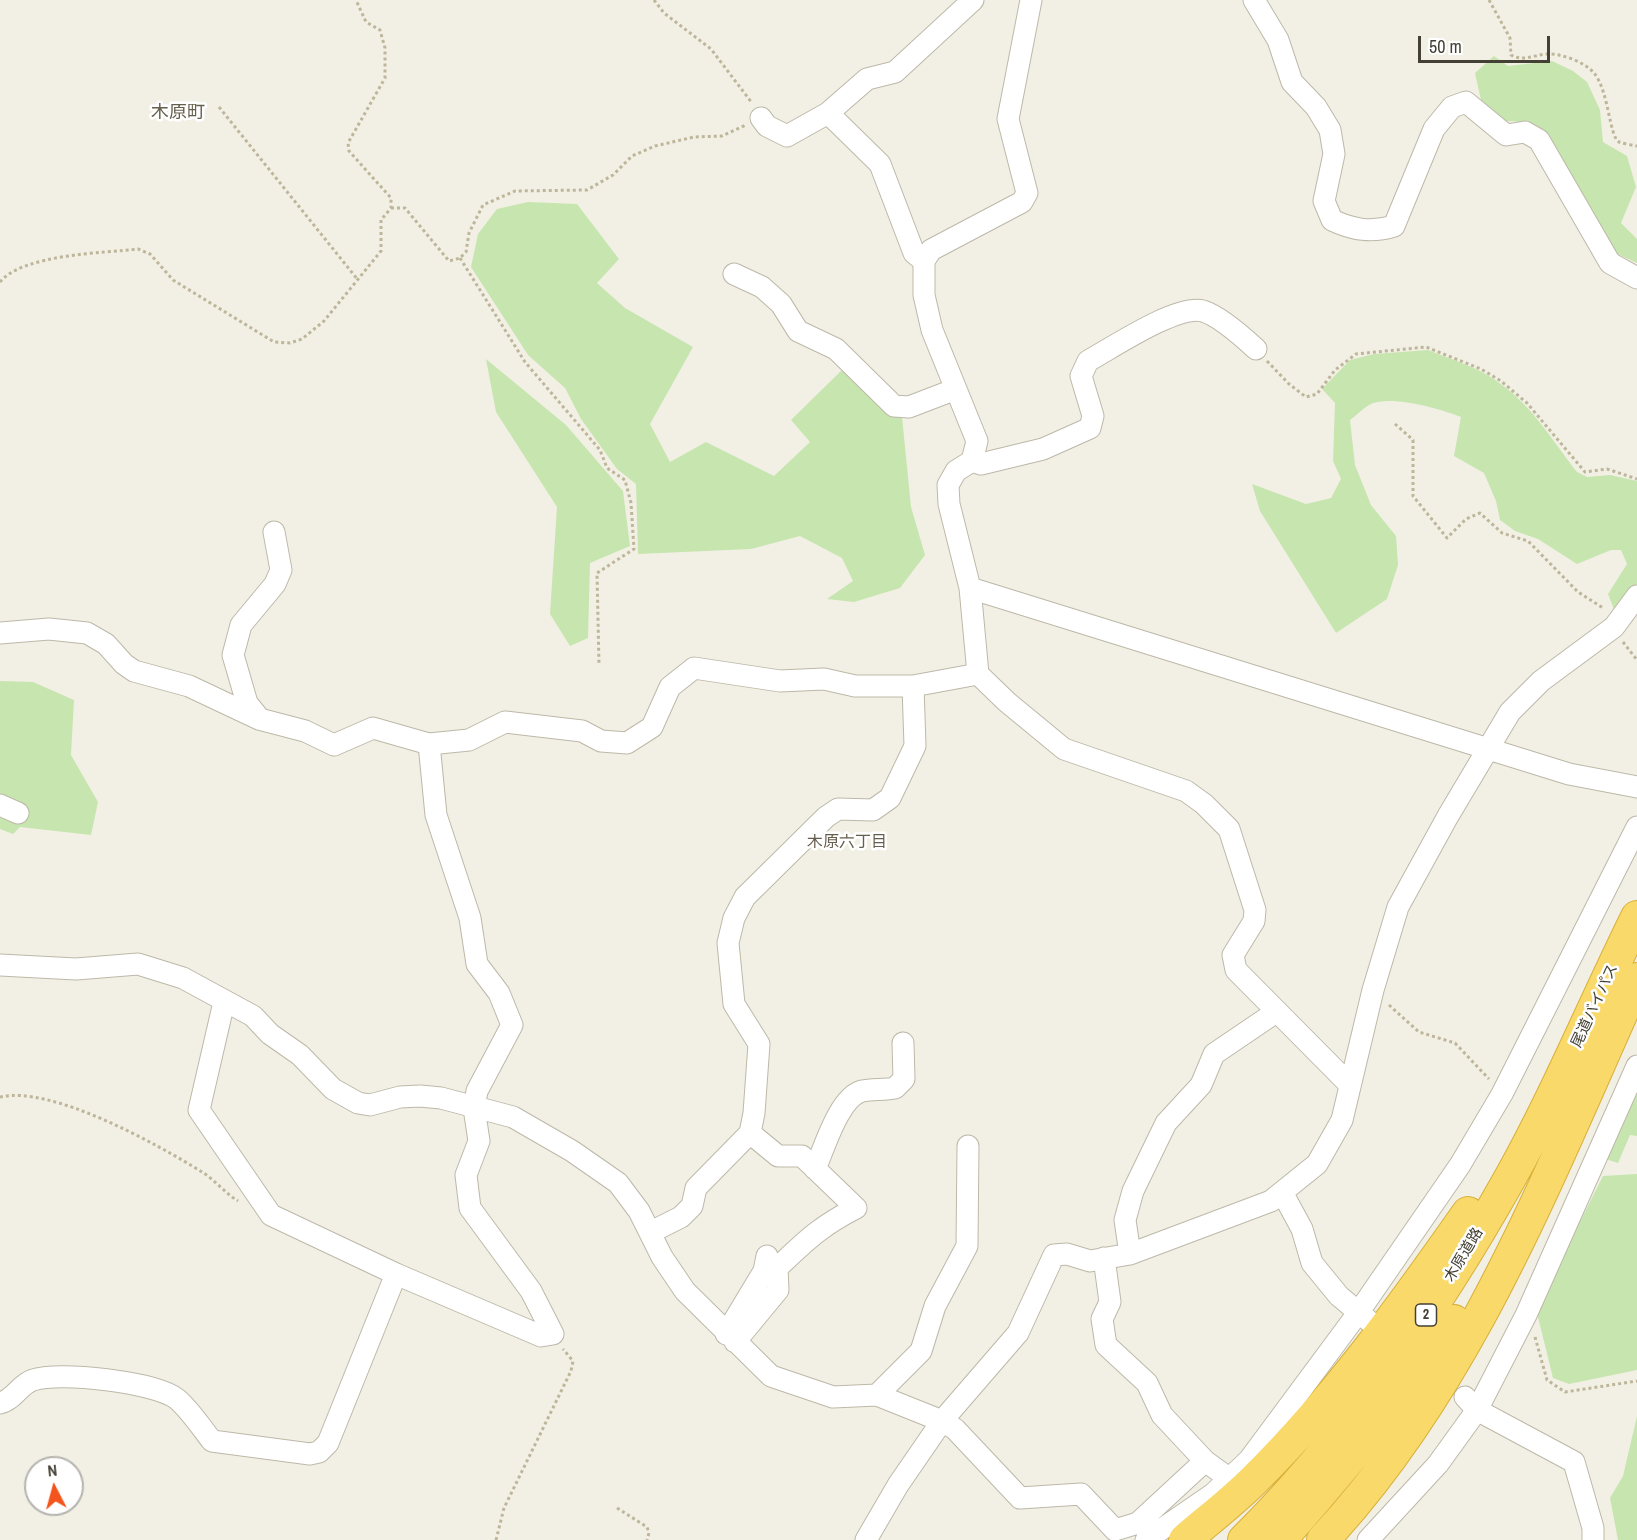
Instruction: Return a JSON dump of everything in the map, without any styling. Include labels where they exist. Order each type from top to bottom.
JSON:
[{"type":"highway","name":"尾道バイパス","points":[[1581,1070],[1637,917]]},
{"type":"highway","name":"尾道バイパス","points":[[1581,1070],[1637,979]]},
{"type":"highway","points":[[1185,1540],[1253,1482],[1304,1428],[1348,1375],[1506,1160],[1581,1070]]},
{"type":"highway","name":"木原道路","points":[[1244,1540],[1329,1445],[1394,1362],[1443,1290],[1511,1177],[1581,1070]]},
{"type":"highway","name":"木原道路","points":[[1280,1540],[1345,1467],[1407,1389],[1471,1295],[1536,1189],[1581,1070]]},
{"type":"highway","name":"2","points":[[1323,1540],[1378,1474],[1466,1341],[1504,1271],[1548,1181],[1581,1070]]},
{"type":"street","points":[[761,118],[767,126],[787,136],[828,112],[867,79],[895,72],[973,0]]},
{"type":"street","points":[[1031,0],[1008,119],[1027,193],[1022,202],[931,250],[924,261],[924,296],[932,330],[977,441],[972,461],[956,471],[948,485],[948,504],[970,588],[978,674],[1007,702],[1064,749],[1186,791],[1204,804],[1230,829],[1255,910],[1254,921],[1233,956],[1236,970],[1350,1085]]},
{"type":"street","points":[[1254,0],[1278,40],[1292,82],[1316,107],[1330,130],[1334,154],[1324,201],[1332,220],[1351,230],[1381,230],[1395,226],[1434,129],[1452,107],[1466,102],[1506,135],[1525,132],[1539,140],[1611,263],[1637,278]]},
{"type":"street","points":[[828,112],[880,164],[914,253],[924,261]]},
{"type":"street","points":[[734,274],[762,287],[781,304],[798,331],[836,349],[894,406],[909,407],[956,389]]},
{"type":"street","points":[[972,461],[981,464],[1043,449],[1090,428],[1093,416],[1081,376],[1088,361],[1179,312],[1202,311],[1241,335],[1256,349]]},
{"type":"street","points":[[259,719],[247,703],[233,655],[241,625],[275,584],[280,570],[274,532]]},
{"type":"street","points":[[970,588],[1569,774],[1637,787]]},
{"type":"street","points":[[866,1540],[898,1485],[942,1421],[1018,1333],[1054,1255],[1067,1254],[1090,1261],[1130,1254],[1271,1202],[1317,1164],[1342,1120],[1373,990],[1398,907],[1448,816],[1491,749],[1510,712],[1541,681],[1614,627],[1637,596]]},
{"type":"street","points":[[0,633],[49,629],[87,633],[106,644],[124,664],[134,671],[189,686],[259,719],[305,731],[334,745],[373,728],[429,744],[469,740],[505,722],[582,731],[601,741],[627,743],[652,728],[669,687],[694,668],[780,681],[824,680],[855,686],[913,686],[978,674]]},
{"type":"street","points":[[651,1232],[681,1216],[692,1206],[696,1188],[750,1133],[754,1113],[759,1044],[734,1004],[728,943],[734,918],[745,897],[826,817],[838,809],[873,810],[890,798],[915,746],[913,686]]},
{"type":"street","points":[[224,1002],[199,1110],[270,1215],[396,1274],[542,1336],[553,1334],[531,1291],[470,1208],[466,1175],[479,1141],[474,1108],[477,1091],[512,1025],[499,993],[477,964],[470,918],[436,815],[429,744]]},
{"type":"street","points":[[1146,1540],[1230,1479],[1249,1460],[1365,1318],[1502,1095],[1637,827]]},
{"type":"street","points":[[0,965],[76,969],[138,964],[183,978],[253,1016],[270,1034],[300,1055],[333,1089],[358,1103],[370,1105],[400,1097],[420,1096],[441,1098],[513,1117],[572,1151],[618,1183],[639,1211],[662,1257],[685,1291],[771,1376],[833,1397],[877,1395],[942,1421],[955,1429],[1020,1497],[1081,1494],[1115,1530],[1138,1523],[1204,1461]]},
{"type":"street","points":[[1130,1254],[1125,1220],[1133,1191],[1166,1123],[1201,1085],[1214,1054],[1276,1012]]},
{"type":"street","points":[[815,1169],[838,1114],[850,1099],[861,1091],[895,1088],[904,1079],[903,1043]]},
{"type":"street","points":[[1368,1540],[1438,1464],[1471,1403],[1526,1315],[1637,1066]]},
{"type":"street","points":[[730,1338],[778,1290],[777,1268],[811,1235],[856,1208],[802,1156],[778,1156],[750,1133]]},
{"type":"street","points":[[877,1395],[921,1351],[934,1306],[967,1246],[968,1146]]},
{"type":"street","points":[[1283,1194],[1302,1229],[1312,1263],[1339,1296],[1365,1318]]},
{"type":"street","points":[[730,1338],[764,1271],[767,1256]]},
{"type":"street","points":[[1104,1258],[1110,1302],[1102,1319],[1106,1345],[1147,1383],[1162,1415],[1204,1461],[1230,1479]]},
{"type":"street","points":[[0,1403],[16,1395],[29,1381],[45,1376],[82,1376],[158,1390],[176,1398],[213,1441],[310,1454],[319,1452],[328,1443],[396,1274]]},
{"type":"street","points":[[1471,1403],[1574,1462],[1593,1528],[1593,1540]]},
{"type":"path","points":[[0,282],[4,277],[35,262],[138,249],[150,254],[173,280],[246,327],[274,342],[290,343],[302,339],[324,321],[381,251],[381,220],[391,208],[391,198],[349,150],[348,143],[385,78],[385,48],[380,30],[366,22],[356,0]]},
{"type":"path","points":[[391,208],[405,208],[449,261],[460,258],[466,252],[469,233],[483,205],[515,191],[587,190],[613,175],[632,156],[694,136],[722,136],[761,118],[711,49],[664,13],[654,0]]},
{"type":"path","points":[[1489,0],[1510,38],[1511,55],[1519,60],[1549,53],[1573,60],[1593,71],[1604,88],[1609,105],[1611,134],[1618,141],[1637,146]]},
{"type":"path","points":[[219,107],[358,280]]},
{"type":"path","points":[[460,258],[525,362],[600,450],[607,468],[625,480],[631,502],[634,549],[597,573],[599,665]]},
{"type":"path","points":[[1256,349],[1288,384],[1306,397],[1317,394],[1335,370],[1356,354],[1426,347],[1481,369],[1502,381],[1527,403],[1585,472],[1607,469],[1637,479]]},
{"type":"path","points":[[1395,424],[1413,440],[1413,496],[1448,538],[1466,519],[1480,513],[1502,533],[1528,541],[1578,592],[1603,608],[1637,660]]},
{"type":"path","points":[[1373,990],[1419,1032],[1455,1043],[1468,1054],[1502,1095]]},
{"type":"path","points":[[0,1097],[14,1094],[32,1095],[96,1116],[204,1173],[233,1198],[264,1217],[270,1215]]},
{"type":"path","points":[[1526,1315],[1530,1318],[1547,1380],[1565,1392],[1637,1381]]},
{"type":"path","points":[[496,1540],[504,1508],[571,1371],[573,1361],[553,1334]]},
{"type":"path","points":[[617,1508],[647,1527],[650,1533],[647,1540]]},
{"type":"green space","points":[[1494,56],[1508,66],[1552,61],[1573,71],[1587,82],[1600,110],[1603,142],[1627,156],[1636,187],[1621,223],[1637,239],[1637,263],[1613,252],[1538,126],[1514,121],[1495,122],[1481,100],[1475,73]]},
{"type":"green space","points":[[528,202],[577,204],[619,259],[597,283],[625,308],[693,347],[650,424],[670,462],[706,442],[774,476],[810,442],[791,420],[845,367],[902,417],[911,507],[925,555],[900,588],[854,602],[827,599],[853,581],[842,558],[800,536],[751,549],[638,554],[636,484],[617,469],[581,419],[565,388],[528,355],[471,267],[478,234],[497,209]]},
{"type":"green space","points":[[1428,350],[1485,374],[1513,394],[1543,426],[1577,472],[1587,477],[1610,475],[1637,481],[1637,584],[1615,612],[1608,594],[1627,564],[1621,550],[1611,550],[1577,564],[1538,539],[1515,531],[1500,520],[1496,501],[1484,473],[1454,456],[1461,417],[1428,407],[1389,401],[1369,405],[1350,420],[1355,465],[1371,505],[1396,536],[1398,565],[1387,599],[1336,633],[1260,511],[1252,484],[1306,504],[1331,498],[1341,479],[1333,461],[1335,403],[1322,389],[1350,360],[1374,354]]},
{"type":"green space","points":[[486,359],[566,425],[623,491],[630,546],[590,563],[588,638],[570,646],[550,614],[557,507],[496,412]]},
{"type":"green space","points":[[0,681],[33,682],[74,700],[71,755],[98,802],[91,835],[20,827],[13,834],[0,829]]},
{"type":"green space","points":[[1637,1090],[1637,1136],[1630,1135],[1618,1163],[1605,1159]]},
{"type":"green space","points":[[1637,1174],[1637,1370],[1569,1384],[1553,1378],[1536,1309],[1603,1176]]},
{"type":"green space","points":[[1637,1416],[1637,1540],[1618,1540],[1610,1498],[1623,1476]]},
{"type":"district","name":"木原町","points":[[178,113]]},
{"type":"district","name":"木原六丁目","points":[[847,843]]}]
